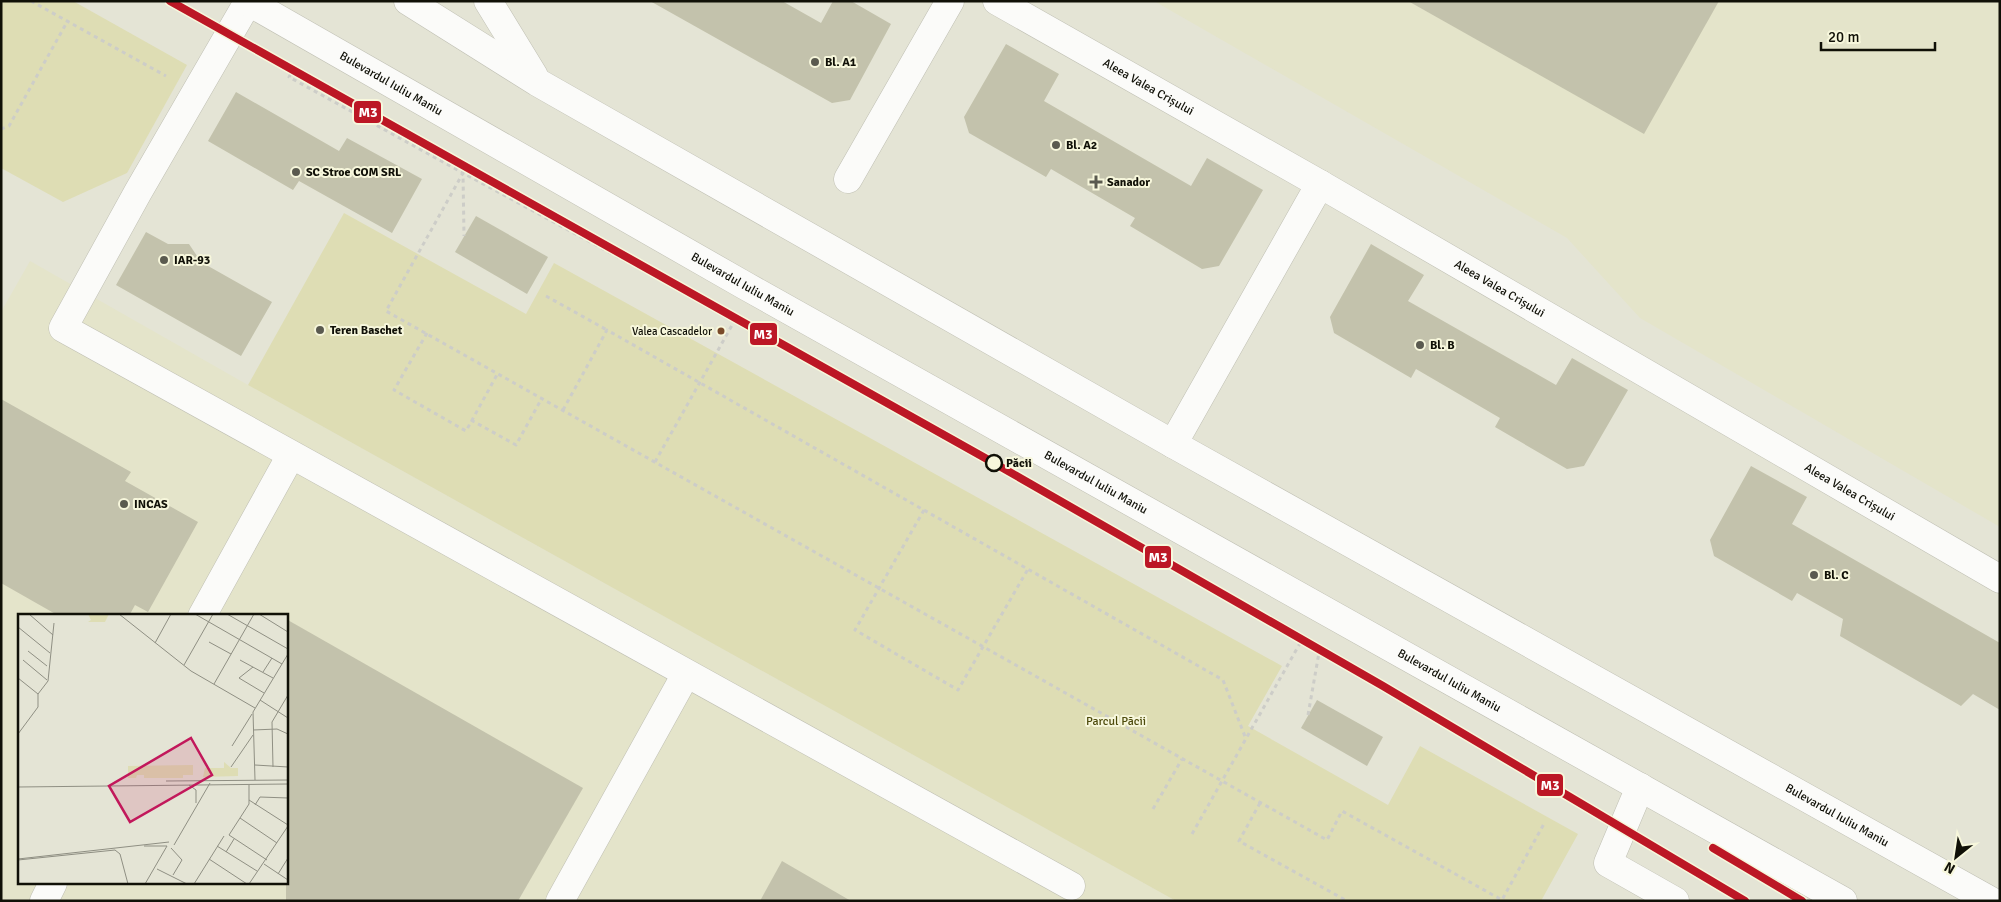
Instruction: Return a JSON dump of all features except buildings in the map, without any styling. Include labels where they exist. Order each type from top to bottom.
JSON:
[{"type":"main road","name":"Bulevardul Iuliu Maniu","points":[[408,1],[537,82],[1173,444],[1991,901]]},
{"type":"main road","points":[[488,1],[537,82]]},
{"type":"main road","points":[[848,179],[950,1]]},
{"type":"main road","name":"Aleea Valea Crișului","points":[[996,1],[1320,184],[2000,579]]},
{"type":"main road","name":"Bulevardul Iuliu Maniu","points":[[247,2],[744,285],[1843,901]]},
{"type":"main road","points":[[247,2],[63,328],[1071,886]]},
{"type":"main road","points":[[1173,444],[1320,184]]},
{"type":"main road","points":[[203,614],[291,455]]},
{"type":"main road","points":[[560,901],[686,674]]},
{"type":"main road","points":[[1640,787],[1608,863],[1675,901]]},
{"type":"main road","points":[[44,901],[52,884]]},
{"type":"path","points":[[31,1],[195,92]]},
{"type":"path","points":[[1,129],[9,126],[68,22]]},
{"type":"path","points":[[313,39],[289,77],[463,173]]},
{"type":"path","points":[[463,173],[464,236]]},
{"type":"path","points":[[463,173],[386,311],[1327,840],[1342,811],[1502,900],[1545,822]]},
{"type":"path","points":[[546,296],[1223,680],[1246,739]]},
{"type":"path","points":[[655,462],[735,320]]},
{"type":"path","points":[[563,410],[607,330]]},
{"type":"path","points":[[427,333],[394,390],[466,430],[498,373]]},
{"type":"path","points":[[471,420],[516,445],[542,398]]},
{"type":"path","points":[[924,510],[855,630],[958,690],[1028,569]]},
{"type":"path","points":[[1192,834],[1303,637]]},
{"type":"path","points":[[1153,809],[1182,759]]},
{"type":"path","points":[[1260,803],[1239,841],[1347,901]]},
{"type":"shaded area","points":[[1154,1],[2000,1],[2000,527],[1640,318],[1567,238]]},
{"type":"shaded area","points":[[30,261],[248,385],[1176,901],[1,901],[1,312]]},
{"type":"green space","points":[[1,1],[73,1],[187,65],[127,173],[63,202],[1,168]]},
{"type":"green space","name":"Parcul Păcii","points":[[344,213],[526,314],[554,263],[1282,666],[1248,726],[1388,805],[1420,746],[1578,834],[1541,901],[1176,901],[248,385]]},
{"type":"transit line","name":"M3","points":[[170,1],[994,463],[1383,686],[1745,901]]},
{"type":"transit line","name":"M3","points":[[1713,848],[1802,901]]},
{"type":"place","name":"Bl. A1","points":[[815,62]]},
{"type":"place","name":"Bl. A2","points":[[1056,145]]},
{"type":"place","name":"SC Stroe COM SRL","points":[[296,172]]},
{"type":"place","name":"Sanador","points":[[1096,182]]},
{"type":"place","name":"IAR-93","points":[[164,260]]},
{"type":"place","name":"Teren Baschet","points":[[320,330]]},
{"type":"place","name":"Valea Cascadelor","points":[[721,331]]},
{"type":"place","name":"Bl. B","points":[[1420,345]]},
{"type":"place","name":"Păcii","points":[[994,463]]},
{"type":"place","name":"INCAS","points":[[124,504]]},
{"type":"place","name":"Bl. C","points":[[1814,575]]}]
